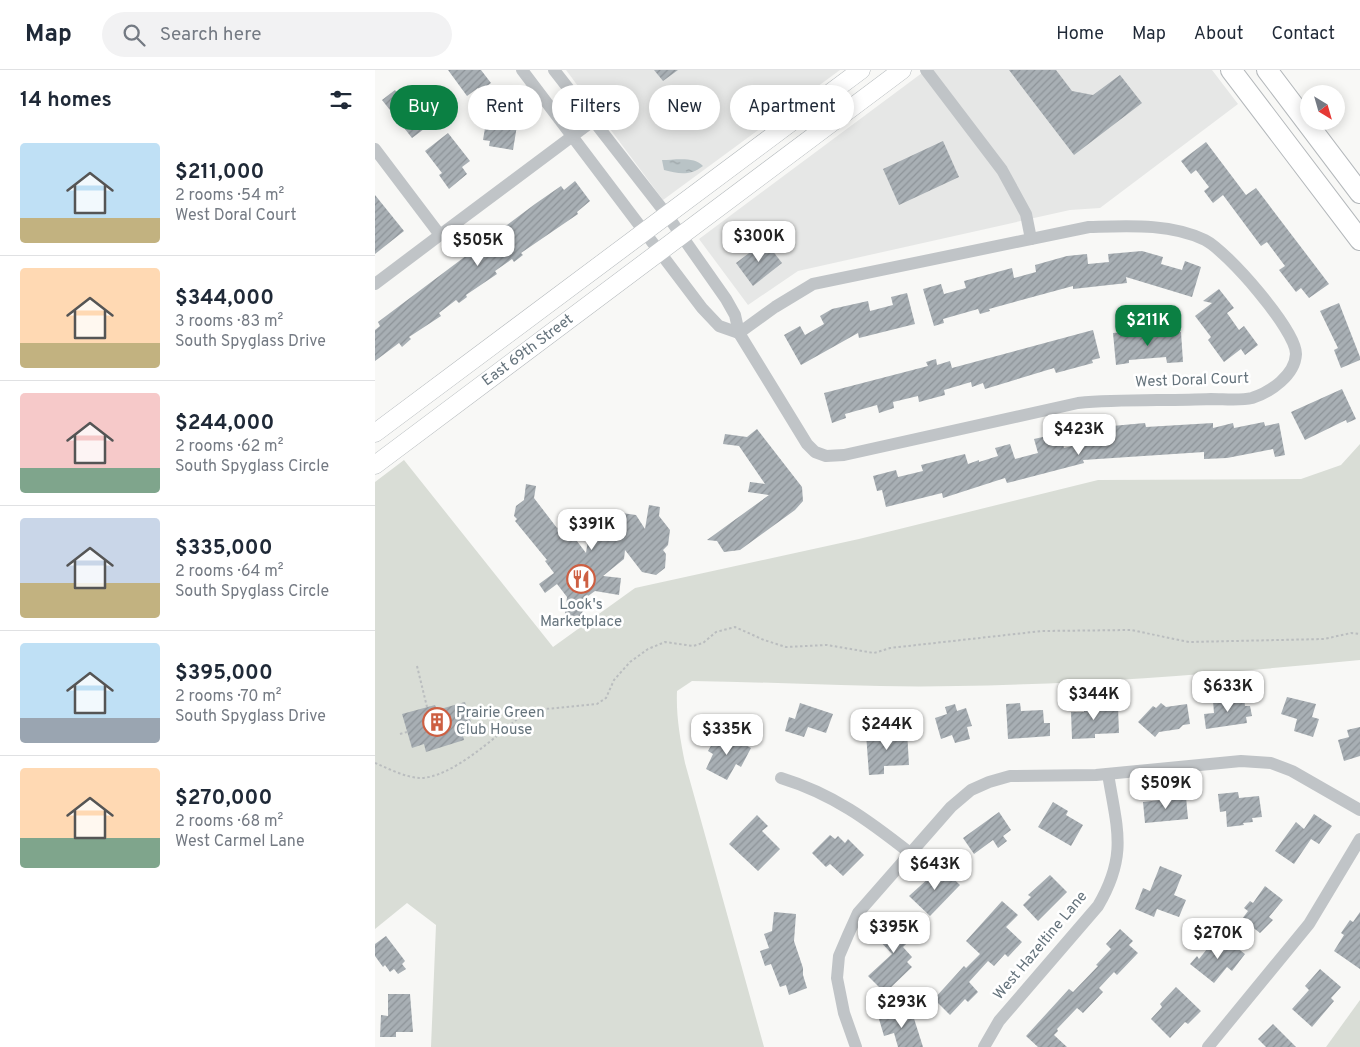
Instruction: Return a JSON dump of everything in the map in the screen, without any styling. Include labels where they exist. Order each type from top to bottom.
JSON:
[{"type":"main road","name":"East 69th Street","points":[[375,432],[861,70]]},
{"type":"main road","name":"East 69th Street","points":[[375,465],[902,70]]},
{"type":"main road","points":[[1231,70],[1360,240]]},
{"type":"main road","points":[[1267,70],[1360,193]]},
{"type":"street","points":[[522,70],[701,308],[719,326],[739,333]]},
{"type":"street","points":[[554,70],[566,85]]},
{"type":"street","points":[[926,70],[1002,170],[1026,214],[1031,239]]},
{"type":"street","points":[[375,284],[580,130]]},
{"type":"street","points":[[602,130],[667,215],[726,299],[735,315],[739,333]]},
{"type":"street","points":[[375,149],[440,236]]},
{"type":"street","name":"West Doral Court","points":[[1131,226],[1168,229],[1206,240],[1234,262],[1288,333],[1295,347],[1293,365],[1289,374],[1277,384],[1251,398],[1117,399],[1078,403],[844,455],[826,456],[815,452],[807,444],[739,333],[813,284],[1031,239],[1089,227],[1131,226]]},
{"type":"street","points":[[856,1047],[844,1014],[837,978],[839,956],[858,913],[951,807],[971,790],[1010,776],[1108,774],[1241,761],[1271,763],[1292,771],[1360,810]]},
{"type":"street","name":"West Hazeltine Lane","points":[[984,1047],[999,1021],[1098,906],[1109,887],[1117,862],[1118,834],[1108,774]]},
{"type":"street","points":[[781,778],[807,786],[855,810],[910,853]]},
{"type":"street","points":[[1208,1047],[1309,924],[1360,839]]},
{"type":"path","points":[[375,763],[420,778],[443,773],[521,716],[535,710],[597,704],[606,698],[614,680],[631,662],[648,649],[665,642],[693,646],[703,643],[716,632],[735,626],[764,640],[786,647],[827,645],[874,653],[890,648],[1042,631],[1131,630],[1189,642],[1324,639],[1351,633],[1360,634]]},
{"type":"path","points":[[417,666],[427,707]]},
{"type":"path","points":[[400,734],[407,732]]},
{"type":"shaded area","points":[[566,70],[840,70],[820,85],[730,85],[730,130],[758,130],[663,200],[611,130],[639,130],[639,85],[577,85]]},
{"type":"shaded area","points":[[926,70],[1212,70],[1238,104],[1100,208],[1070,210],[798,271],[748,305],[699,239],[845,130],[854,130],[854,124]]},
{"type":"shaded area","points":[[1360,444],[1360,660],[1159,677],[1008,685],[891,686],[692,681],[677,691],[679,727],[685,763],[764,1047],[431,1047],[436,925],[407,903],[375,929],[375,482],[404,460],[553,647],[635,588],[859,539],[1098,480],[1301,479],[1341,465]]},
{"type":"shaded area","points":[[1360,1000],[1360,1047],[1326,1047]]},
{"type":"water","points":[[662,160],[690,160],[703,166],[689,173],[675,172],[664,170]]},
{"type":"building","points":[[448,70],[481,70],[491,83],[488,85],[468,85],[467,96]]},
{"type":"building","points":[[654,70],[678,70],[663,81]]},
{"type":"building","points":[[1009,70],[1056,70],[1072,91],[1093,95],[1120,75],[1142,103],[1074,155]]},
{"type":"building","points":[[390,94],[390,110],[382,100]]},
{"type":"building","points":[[406,130],[423,130],[412,138]]},
{"type":"building","points":[[485,130],[516,130],[513,150],[489,146],[490,141],[483,140]]},
{"type":"building","points":[[448,133],[470,161],[462,167],[467,174],[449,189],[439,175],[442,173],[425,151]]},
{"type":"building","points":[[943,141],[959,177],[899,205],[883,169]]},
{"type":"building","points":[[1206,142],[1246,195],[1256,188],[1329,284],[1309,298],[1301,288],[1296,292],[1279,270],[1285,266],[1267,242],[1261,246],[1223,195],[1213,203],[1204,191],[1209,187],[1196,170],[1191,174],[1181,161]]},
{"type":"building","points":[[575,181],[590,201],[577,212],[578,214],[521,253],[523,255],[514,262],[512,259],[495,271],[497,274],[466,295],[467,297],[459,303],[456,300],[439,313],[441,316],[409,337],[411,339],[402,347],[399,343],[375,361],[375,330],[380,326],[378,322],[535,204],[561,186],[564,190]]},
{"type":"building","points":[[375,195],[404,231],[375,254]]},
{"type":"building","points":[[765,241],[782,263],[753,286],[736,263]]},
{"type":"building","points":[[1142,251],[1163,257],[1161,264],[1182,270],[1185,261],[1201,267],[1192,297],[1126,277],[1127,283],[1073,289],[1073,286],[989,309],[990,311],[980,314],[978,309],[943,319],[944,323],[934,326],[923,289],[941,284],[944,294],[966,288],[964,281],[1012,268],[1014,278],[1036,272],[1035,265],[1067,256],[1087,254],[1088,264],[1109,262],[1108,254]]},
{"type":"building","points":[[1219,289],[1234,308],[1227,313],[1239,330],[1244,326],[1258,345],[1245,355],[1241,349],[1224,362],[1208,340],[1211,337],[1195,316],[1212,303],[1203,301]]},
{"type":"building","points":[[907,293],[915,324],[859,338],[858,333],[801,365],[784,335],[800,326],[805,335],[824,324],[820,316],[832,309],[868,301],[870,311],[893,305],[891,297]]},
{"type":"building","points":[[1339,303],[1360,357],[1360,360],[1341,368],[1334,350],[1338,348],[1320,311]]},
{"type":"building","points":[[1093,330],[1100,358],[1092,360],[1093,363],[1056,373],[1054,368],[985,389],[983,383],[972,387],[971,382],[944,390],[945,395],[919,402],[918,396],[893,402],[894,408],[879,413],[877,405],[845,414],[846,418],[832,423],[824,393],[928,366],[926,362],[936,359],[937,365],[950,361],[952,368]]},
{"type":"building","points":[[1131,331],[1131,337],[1181,332],[1183,362],[1167,363],[1166,357],[1129,360],[1129,363],[1116,365],[1113,333]]},
{"type":"building","points":[[1342,389],[1356,419],[1347,423],[1346,420],[1305,440],[1291,412]]},
{"type":"building","points":[[1264,422],[1265,426],[1279,423],[1285,455],[1275,457],[1273,449],[1227,458],[1204,459],[1204,452],[1083,460],[1084,463],[1007,483],[1005,478],[943,498],[942,493],[886,507],[882,490],[877,491],[873,476],[896,470],[898,477],[923,471],[921,465],[965,454],[968,464],[979,460],[979,462],[998,456],[995,448],[1010,444],[1015,459],[1038,453],[1034,439],[1060,433],[1064,448],[1091,441],[1090,428],[1145,423],[1146,427],[1213,423],[1213,428],[1233,423],[1234,428]]},
{"type":"building","points":[[757,429],[802,487],[803,501],[795,510],[740,550],[724,552],[717,541],[707,540],[769,495],[748,492],[750,482],[765,484],[739,446],[723,444],[725,434],[747,437]]},
{"type":"building","points":[[526,484],[536,486],[534,498],[557,528],[564,524],[586,553],[591,520],[611,522],[622,513],[636,515],[645,529],[649,505],[660,507],[659,516],[670,530],[668,545],[663,550],[666,554],[665,568],[656,575],[642,572],[625,550],[624,559],[603,576],[621,578],[619,595],[595,591],[584,599],[581,623],[564,621],[567,597],[557,584],[545,593],[539,584],[554,573],[545,561],[547,560],[515,521],[517,519],[514,516],[516,506],[524,500]]},
{"type":"building","points":[[1096,697],[1096,708],[1118,707],[1119,733],[1095,734],[1095,738],[1072,739],[1071,712],[1084,712],[1083,698]]},
{"type":"building","points":[[1244,697],[1245,706],[1250,706],[1252,716],[1246,717],[1247,723],[1206,729],[1204,714],[1214,713],[1213,701]]},
{"type":"building","points":[[1287,697],[1316,704],[1312,717],[1319,719],[1313,737],[1294,731],[1297,719],[1281,714]]},
{"type":"building","name":"Prairie Green Club House","points":[[465,702],[473,729],[462,732],[464,740],[426,752],[424,744],[412,748],[402,714],[435,705],[437,710]]},
{"type":"building","points":[[800,703],[833,714],[826,733],[808,727],[804,737],[785,731],[789,717],[795,719]]},
{"type":"building","points":[[1020,703],[1021,711],[1043,710],[1044,723],[1050,723],[1050,736],[1008,739],[1006,704]]},
{"type":"building","points":[[1161,703],[1166,707],[1187,704],[1190,724],[1183,725],[1179,729],[1159,732],[1155,737],[1138,722],[1153,706],[1156,708]]},
{"type":"building","points":[[955,704],[957,711],[966,708],[972,726],[967,727],[970,739],[955,743],[952,735],[941,739],[935,718],[947,714],[945,707]]},
{"type":"building","points":[[1360,727],[1360,756],[1344,761],[1338,740],[1349,737],[1347,730]]},
{"type":"building","points":[[907,731],[909,765],[884,766],[884,774],[869,775],[866,733]]},
{"type":"building","points":[[717,735],[730,742],[732,738],[751,748],[741,767],[736,764],[727,780],[706,769],[713,754],[708,751]]},
{"type":"building","points":[[1238,792],[1239,798],[1259,796],[1262,817],[1252,818],[1253,822],[1243,823],[1244,825],[1227,827],[1226,811],[1220,812],[1218,794]]},
{"type":"building","points":[[1186,797],[1188,819],[1145,823],[1143,802]]},
{"type":"building","points":[[1053,802],[1068,811],[1066,815],[1083,825],[1071,846],[1038,827]]},
{"type":"building","points":[[999,812],[1011,830],[1003,836],[1007,841],[998,848],[993,840],[974,854],[963,838]]},
{"type":"building","points":[[1314,814],[1332,826],[1319,844],[1311,839],[1294,864],[1275,851],[1296,822],[1304,829]]},
{"type":"building","points":[[757,815],[768,826],[762,831],[780,849],[758,871],[729,844]]},
{"type":"building","points":[[830,835],[835,839],[838,836],[845,843],[848,839],[864,855],[843,876],[830,864],[826,867],[812,853]]},
{"type":"building","points":[[1160,866],[1182,875],[1174,895],[1186,900],[1179,917],[1157,909],[1154,917],[1135,909],[1143,888],[1150,891]]},
{"type":"building","points":[[941,867],[960,885],[930,916],[909,896]]},
{"type":"building","points":[[1050,875],[1067,892],[1038,921],[1023,905],[1031,897],[1028,895]]},
{"type":"building","points":[[1265,886],[1283,900],[1269,917],[1273,920],[1260,933],[1242,919],[1248,911],[1244,908],[1250,901],[1253,903]]},
{"type":"building","points":[[1002,901],[1018,915],[1006,927],[1022,942],[1008,957],[1005,954],[994,966],[988,961],[969,982],[978,992],[968,1002],[965,999],[950,1015],[934,999],[964,966],[966,968],[980,954],[966,941]]},
{"type":"building","points":[[774,912],[796,914],[794,941],[807,988],[789,995],[786,985],[780,987],[771,964],[765,966],[760,951],[769,948],[764,934],[772,931]]},
{"type":"building","points":[[1360,912],[1360,969],[1334,951],[1344,935],[1341,933],[1350,920],[1353,922]]},
{"type":"building","points":[[906,918],[919,932],[903,947],[912,957],[907,962],[912,967],[885,993],[868,976],[892,954],[876,937],[895,919],[900,924]]},
{"type":"building","points":[[1120,929],[1133,941],[1129,945],[1138,953],[1117,975],[1114,972],[1099,988],[1103,992],[1083,1013],[1077,1008],[1057,1029],[1058,1031],[1054,1035],[1067,1047],[1038,1047],[1026,1036],[1069,989],[1073,992],[1098,966],[1096,965],[1111,949],[1106,944]]},
{"type":"building","points":[[386,936],[405,961],[402,964],[406,969],[398,974],[394,969],[390,972],[385,965],[383,967],[375,956],[375,944]]},
{"type":"building","points":[[1215,939],[1224,946],[1228,941],[1245,954],[1232,971],[1227,967],[1214,983],[1190,964],[1197,956],[1199,959]]},
{"type":"building","points":[[1320,969],[1341,987],[1331,998],[1334,1001],[1312,1027],[1292,1009],[1309,990],[1305,986]]},
{"type":"building","points":[[1176,987],[1201,1011],[1188,1024],[1185,1022],[1170,1038],[1151,1019],[1162,1007],[1160,1004]]},
{"type":"building","points":[[388,994],[410,994],[413,1032],[396,1032],[396,1037],[380,1037],[381,1015],[388,1016]]},
{"type":"building","points":[[911,1009],[923,1047],[898,1047],[894,1033],[884,1036],[879,1019]]},
{"type":"building","points":[[1273,1024],[1296,1047],[1266,1047],[1258,1039]]},
{"type":"place","name":"Look's Marketplace","points":[[581,579]]},
{"type":"place","name":"Prairie Green Club House","points":[[437,722]]}]
